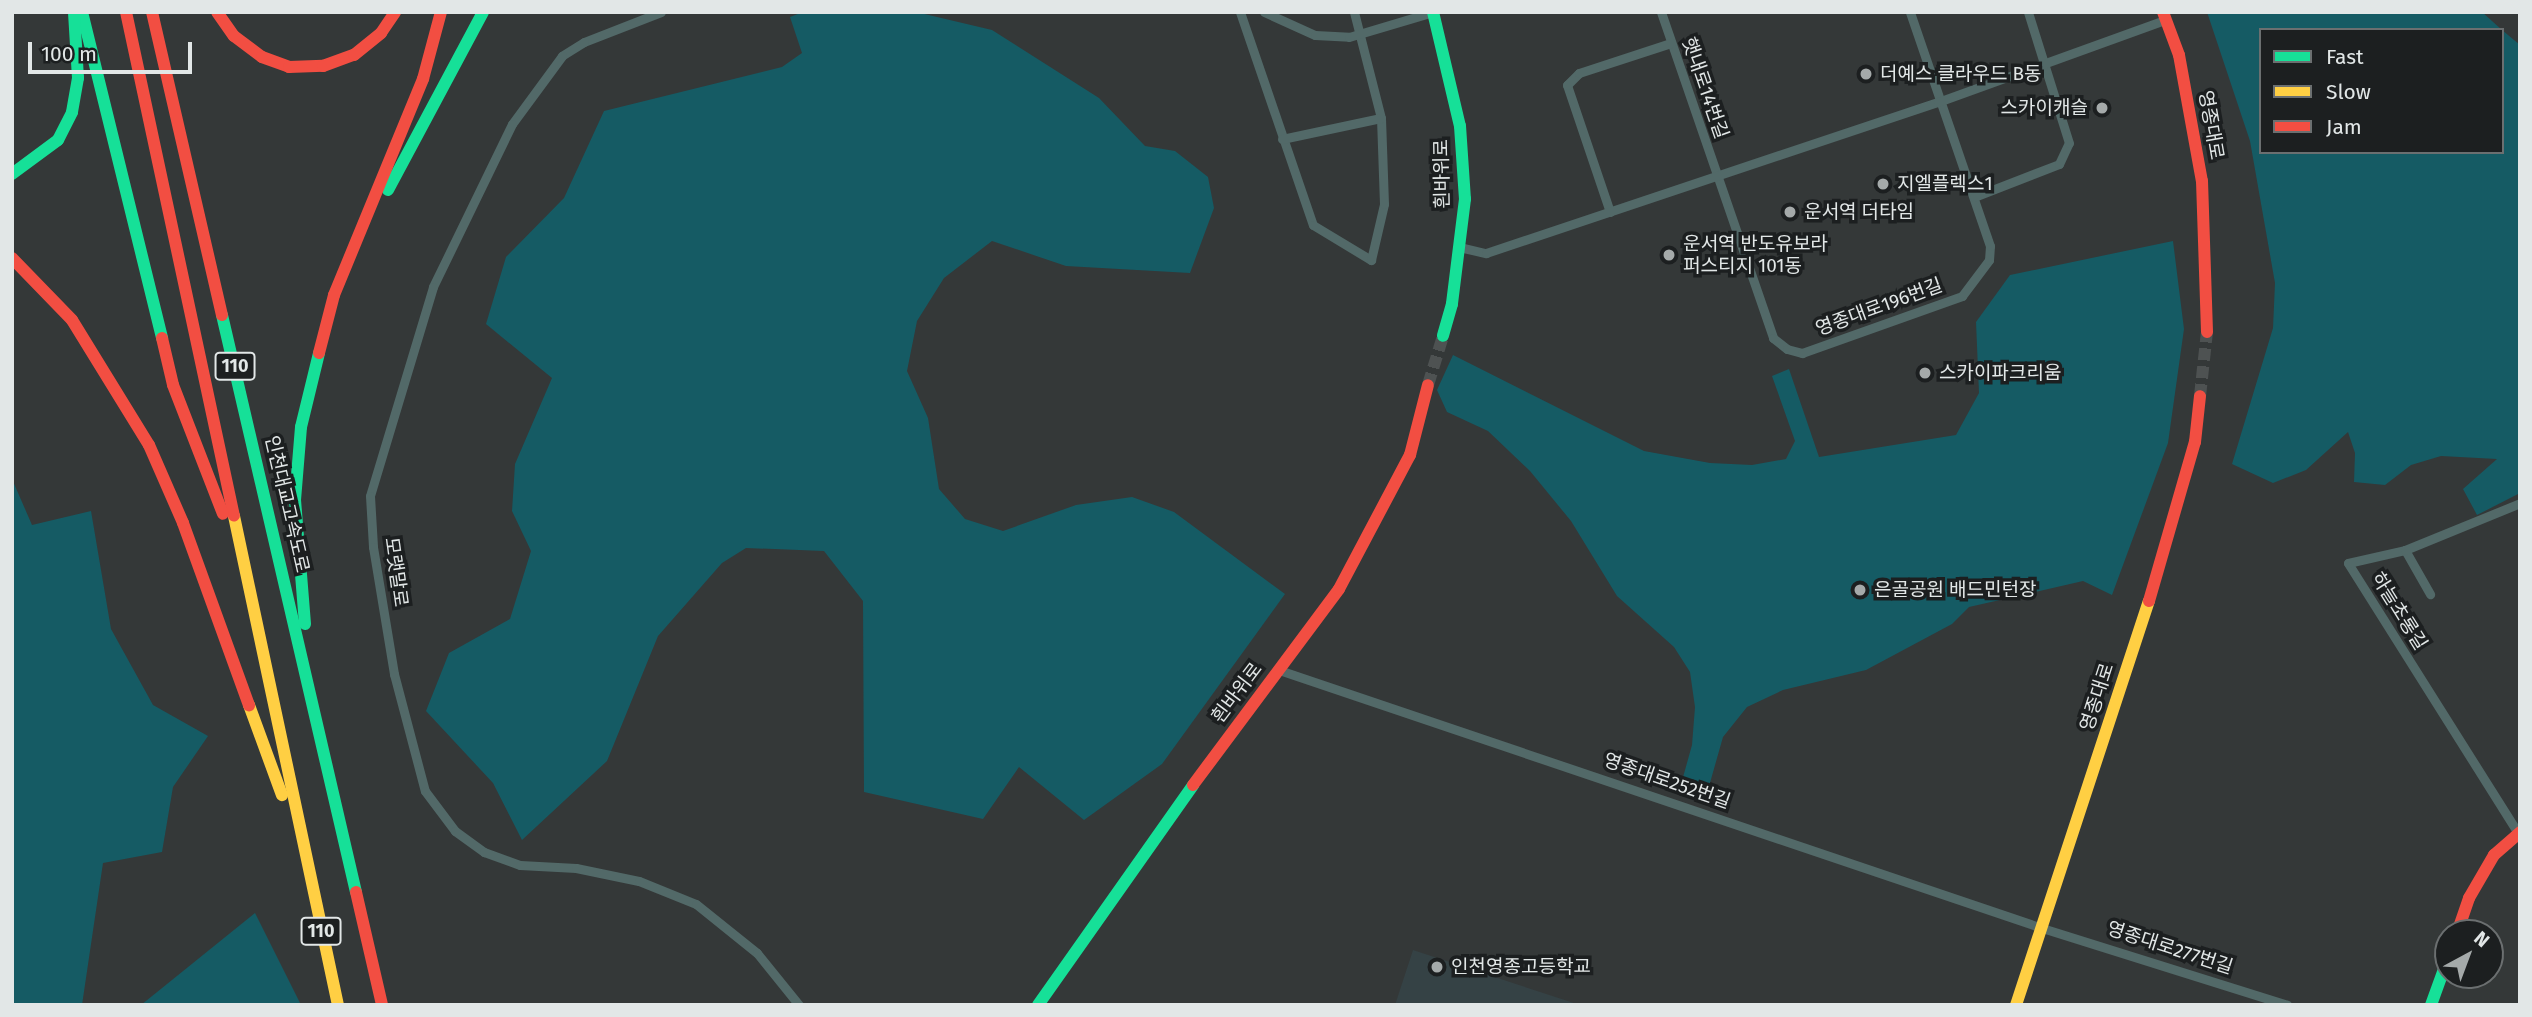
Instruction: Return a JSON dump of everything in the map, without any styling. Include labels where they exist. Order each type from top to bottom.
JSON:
[{"type":"main road","points":[[12,174],[58,140],[72,112],[78,78],[74,12]]},
{"type":"main road","points":[[82,12],[173,385],[240,559]]},
{"type":"main road","name":"110","points":[[126,12],[303,857],[338,1005]]},
{"type":"main road","name":"인천대교고속도로","points":[[152,12],[382,1005]]},
{"type":"main road","points":[[217,12],[234,36],[262,57],[289,67],[323,66],[354,55],[381,33],[395,12]]},
{"type":"main road","points":[[318,720],[300,588],[295,500],[301,427],[334,295],[423,79],[442,12]]},
{"type":"main road","points":[[314,371],[387,192],[483,12]]},
{"type":"main road","name":"흰바위로","points":[[1433,12],[1460,126],[1465,199],[1460,247],[1443,336]]},
{"type":"main road","name":"영종대로","points":[[2164,16],[2179,55],[2202,181],[2207,332]]},
{"type":"main road","points":[[12,258],[72,320],[149,445],[237,666],[303,857]]},
{"type":"main road","name":"흰바위로","points":[[1038,1005],[1119,884],[1339,589],[1372,534],[1410,455],[1429,385]]},
{"type":"main road","name":"영종대로","points":[[2016,1005],[2161,564],[2195,442],[2200,396]]},
{"type":"main road","points":[[2462,919],[2469,898],[2494,855],[2519,833]]},
{"type":"street","name":"모랫말로","points":[[661,12],[584,42],[562,56],[512,124],[433,287],[370,496],[373,547],[394,674],[425,791],[455,831],[484,852],[520,865],[576,868],[639,881],[696,904],[757,953],[799,1005]]},
{"type":"street","points":[[1240,12],[1313,225],[1371,260],[1384,204],[1381,118],[1362,33],[1354,12]]},
{"type":"street","points":[[1264,12],[1315,34],[1349,37],[1433,12]]},
{"type":"street","name":"햇내로14번길","points":[[1661,12],[1716,176]]},
{"type":"street","name":"영종대로196번길","points":[[1716,176],[1773,338],[1787,349],[1802,353],[1962,296],[1989,260],[1990,246],[1938,103],[1910,12]]},
{"type":"street","points":[[1974,197],[2059,164],[2069,143],[2028,12]]},
{"type":"street","points":[[1460,247],[1486,253],[1938,103],[2046,64],[2164,16]]},
{"type":"street","points":[[1610,212],[1567,85],[1579,73],[1671,43]]},
{"type":"street","points":[[1282,139],[1381,118]]},
{"type":"street","name":"하늘초롱길","points":[[2519,833],[2348,563],[2405,550],[2520,503]]},
{"type":"street","points":[[2405,550],[2430,594]]},
{"type":"street","name":"영종대로252번길","points":[[1279,670],[2042,928]]},
{"type":"street","name":"영종대로277번길","points":[[2042,928],[2287,1005]]},
{"type":"shaded area","points":[[803,12],[916,12],[992,30],[1099,98],[1145,146],[1175,151],[1208,177],[1214,208],[1190,273],[1066,266],[992,241],[944,278],[917,321],[907,371],[928,418],[939,489],[965,519],[1003,531],[1076,505],[1132,497],[1174,512],[1285,594],[1162,764],[1084,820],[1019,767],[983,819],[864,792],[863,601],[824,551],[746,548],[722,563],[658,636],[607,761],[522,840],[493,783],[426,711],[449,653],[510,619],[531,551],[512,511],[515,464],[552,378],[486,324],[506,257],[564,198],[604,111],[782,67],[802,53],[790,17]]},
{"type":"shaded area","points":[[2207,12],[2482,12],[2500,28],[2259,28],[2259,154],[2504,154],[2504,31],[2520,45],[2520,493],[2477,515],[2463,489],[2497,459],[2441,456],[2411,465],[2385,485],[2354,482],[2355,453],[2348,432],[2306,470],[2273,483],[2232,464],[2273,328],[2275,283],[2250,141]]},
{"type":"shaded area","points":[[2173,241],[2184,329],[2168,443],[2112,595],[2083,581],[1969,607],[1952,624],[1866,670],[1783,690],[1747,707],[1723,737],[1706,797],[1680,788],[1692,745],[1695,707],[1690,672],[1674,647],[1617,596],[1571,521],[1530,471],[1488,431],[1447,412],[1437,390],[1453,355],[1644,451],[1710,463],[1752,465],[1786,459],[1795,441],[1772,376],[1789,369],[1819,457],[1956,435],[1979,393],[1976,322],[2010,275]]},
{"type":"shaded area","points":[[12,479],[32,525],[91,511],[111,629],[153,705],[208,736],[173,787],[162,852],[103,863],[82,1005],[12,1005]]},
{"type":"shaded area","points":[[255,913],[301,1005],[141,1005]]},
{"type":"shaded area","name":"인천영종고등학교","points":[[1413,950],[1519,985],[1580,1005],[1395,1005]]},
{"type":"tunnel","points":[[2200,396],[2207,332]]},
{"type":"tunnel","points":[[1428,385],[1443,336]]},
{"type":"traffic: fast","points":[[12,174],[58,140],[72,112],[78,78],[74,12]]},
{"type":"traffic: fast","points":[[82,12],[162,338]]},
{"type":"traffic: fast","points":[[388,190],[483,12]]},
{"type":"traffic: fast","points":[[1433,12],[1460,126],[1465,199],[1452,304],[1443,336]]},
{"type":"traffic: fast","points":[[222,315],[356,892]]},
{"type":"traffic: fast","points":[[305,624],[295,500],[301,427],[319,353]]},
{"type":"traffic: fast","points":[[1038,1005],[1193,785]]},
{"type":"traffic: fast","points":[[2431,1005],[2437,989]]},
{"type":"traffic: slow","points":[[234,516],[338,1005]]},
{"type":"traffic: slow","points":[[2016,1005],[2149,601]]},
{"type":"traffic: slow","points":[[249,705],[282,795]]},
{"type":"traffic: jam","points":[[126,12],[234,516]]},
{"type":"traffic: jam","points":[[152,12],[222,315]]},
{"type":"traffic: jam","points":[[217,12],[234,36],[262,57],[289,67],[323,66],[354,55],[381,33],[395,12]]},
{"type":"traffic: jam","points":[[319,353],[334,295],[423,79],[441,12]]},
{"type":"traffic: jam","points":[[2163,12],[2179,55],[2202,181],[2207,332]]},
{"type":"traffic: jam","points":[[12,258],[72,320],[149,445],[183,523],[249,705]]},
{"type":"traffic: jam","points":[[162,338],[173,385],[223,514]]},
{"type":"traffic: jam","points":[[1193,785],[1339,589],[1410,455],[1428,385]]},
{"type":"traffic: jam","points":[[2149,601],[2195,442],[2200,396]]},
{"type":"traffic: jam","points":[[2462,919],[2469,898],[2494,855],[2520,832]]},
{"type":"traffic: jam","points":[[356,892],[382,1005]]},
{"type":"place","name":"더예스 클라우드 B동","points":[[1866,74]]},
{"type":"place","name":"스카이캐슬","points":[[2102,108]]},
{"type":"place","name":"지엘플렉스1","points":[[1883,184]]},
{"type":"place","name":"운서역 더타임","points":[[1790,212]]},
{"type":"place","name":"운서역 반도유보라 퍼스티지 101동","points":[[1669,255]]},
{"type":"place","name":"스카이파크리움","points":[[1925,373]]},
{"type":"place","name":"은골공원 배드민턴장","points":[[1860,590]]},
{"type":"place","name":"인천영종고등학교","points":[[1437,967]]}]
